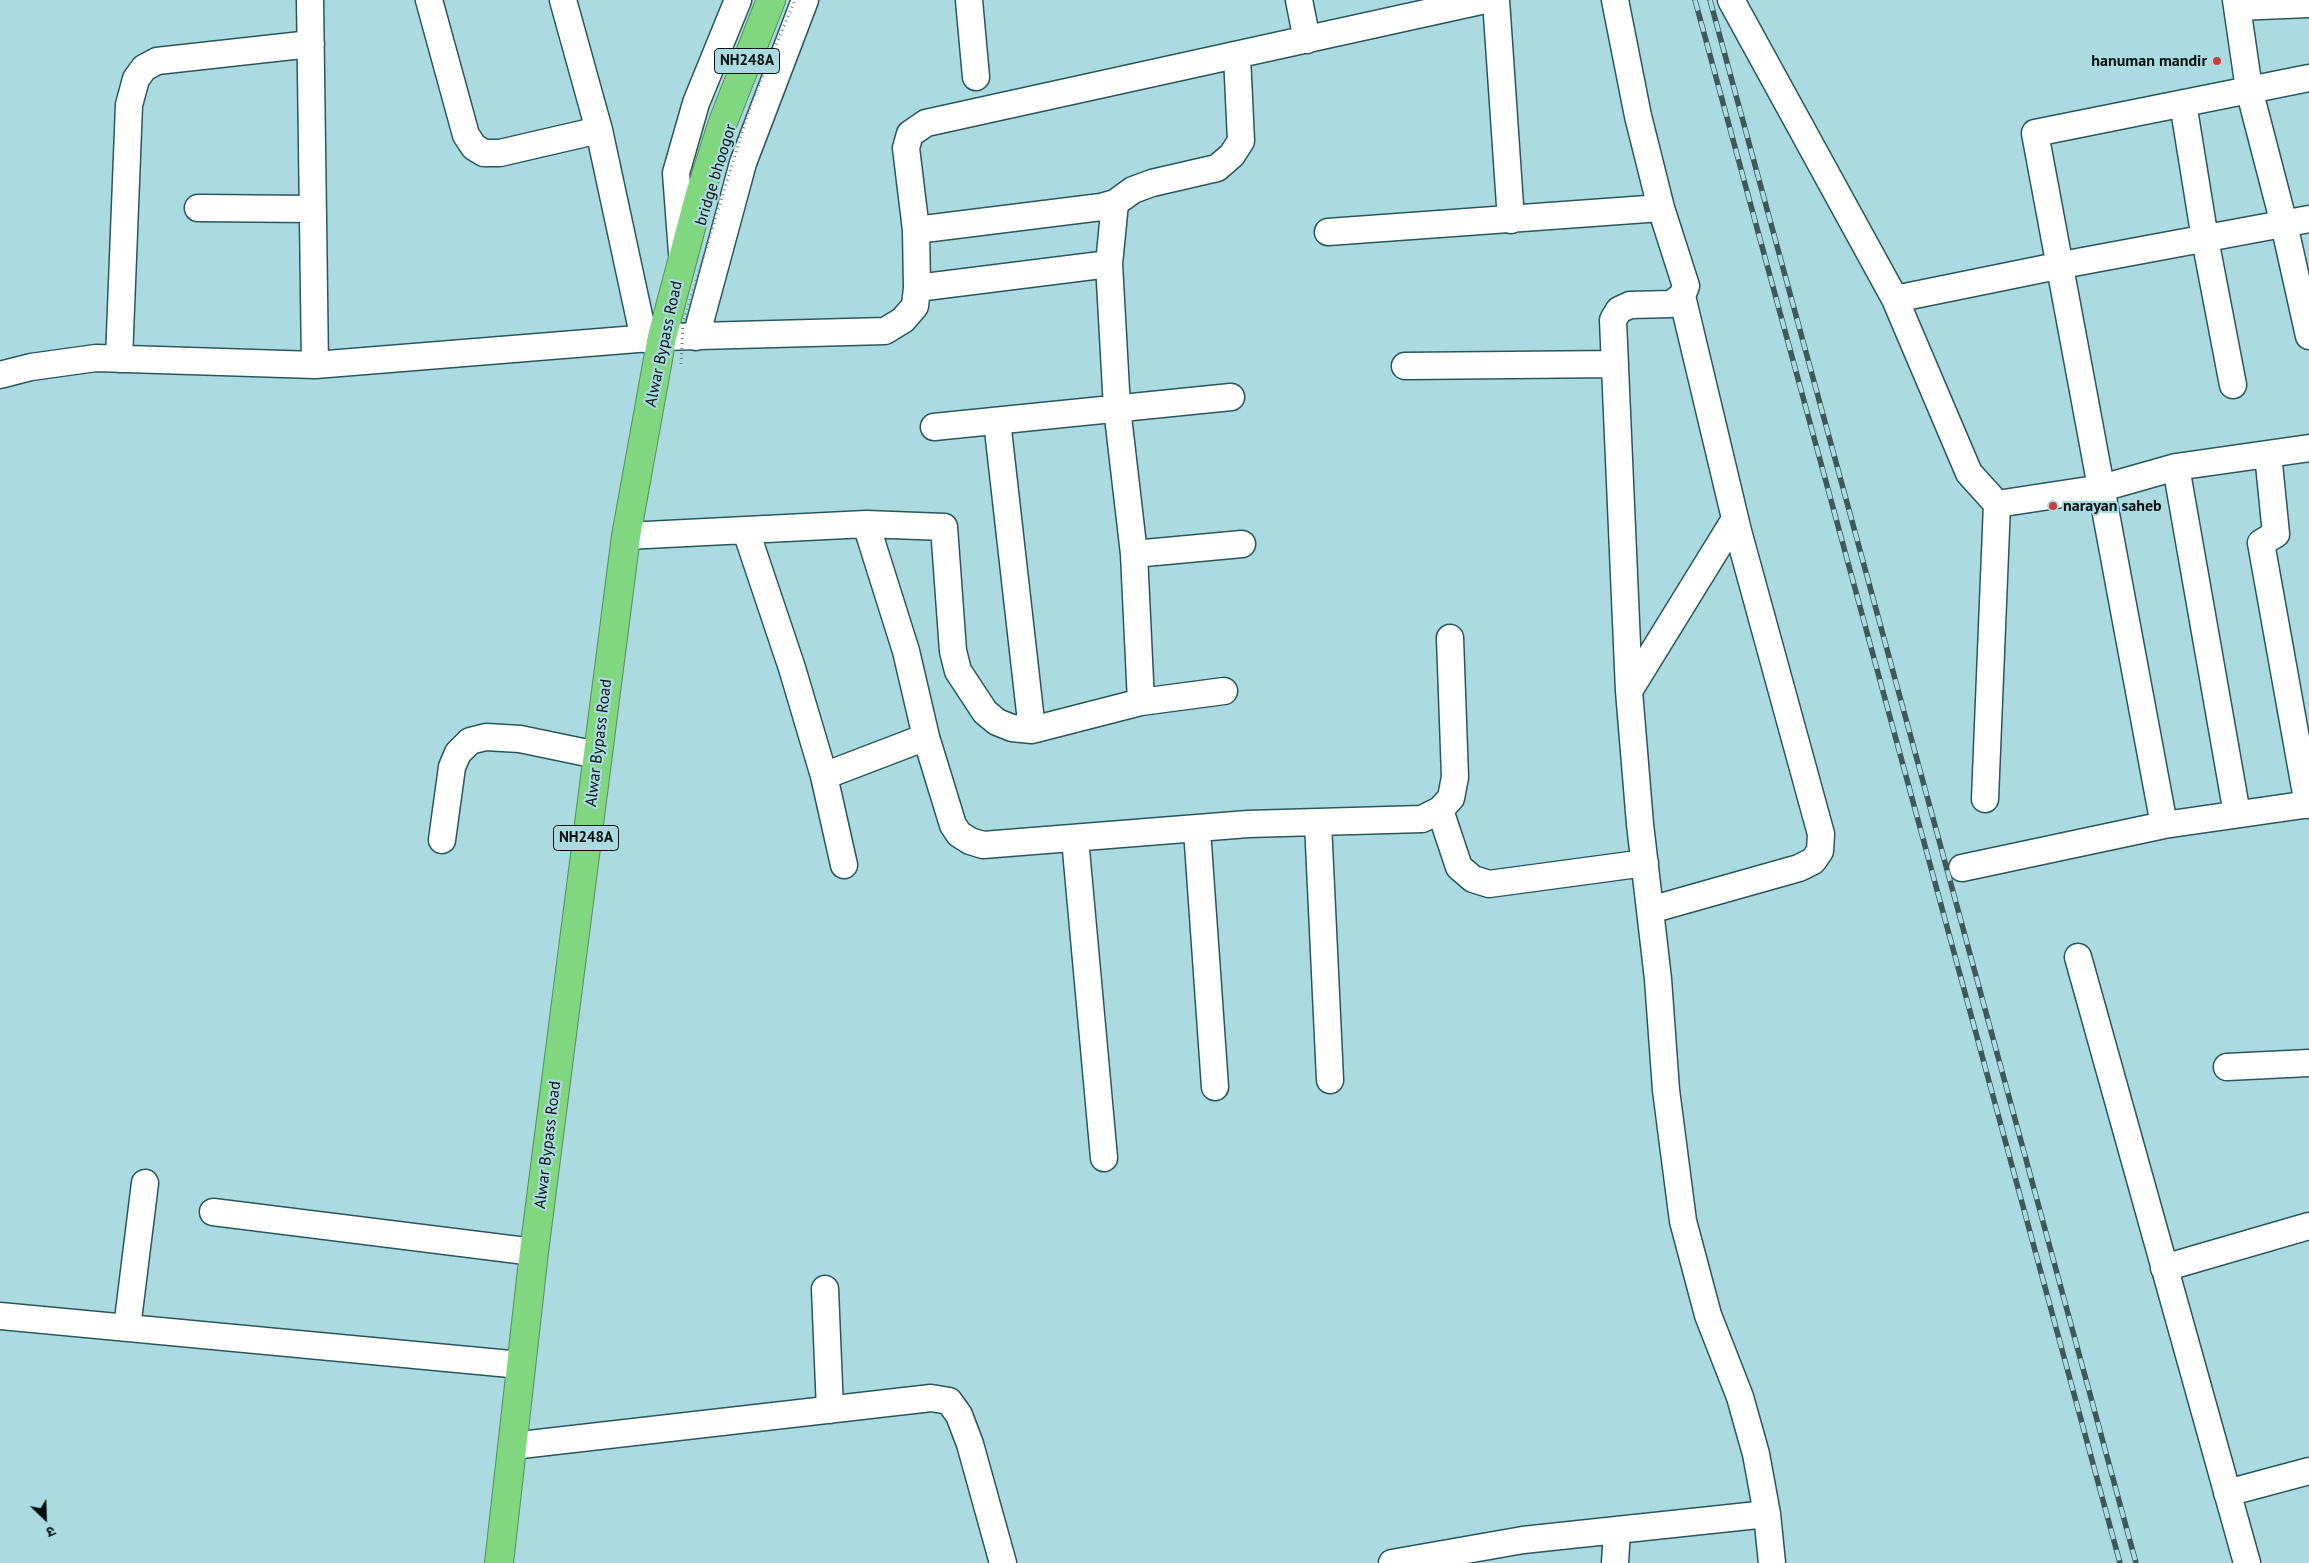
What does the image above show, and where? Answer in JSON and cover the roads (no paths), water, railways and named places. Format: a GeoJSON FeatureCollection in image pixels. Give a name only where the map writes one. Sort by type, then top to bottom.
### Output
{"type":"FeatureCollection","features":[{"type":"Feature","properties":{"kind":"highway","name":"Alwar Bypass Road"},"geometry":{"type":"LineString","coordinates":[[499,1563],[534,1252],[597,755],[653,338],[682,260],[723,122],[771,0]]}},
{"type":"Feature","properties":{"kind":"street"},"geometry":{"type":"LineString","coordinates":[[310,0],[311,209],[315,365]]}},
{"type":"Feature","properties":{"kind":"street"},"geometry":{"type":"LineString","coordinates":[[429,0],[466,135],[474,147],[484,153],[500,153],[599,130]]}},
{"type":"Feature","properties":{"kind":"street"},"geometry":{"type":"LineString","coordinates":[[563,0],[653,338]]}},
{"type":"Feature","properties":{"kind":"street"},"geometry":{"type":"LineString","coordinates":[[682,260],[676,173],[696,104],[738,0]]}},
{"type":"Feature","properties":{"kind":"street"},"geometry":{"type":"LineString","coordinates":[[696,337],[743,163],[805,0]]}},
{"type":"Feature","properties":{"kind":"street"},"geometry":{"type":"LineString","coordinates":[[969,0],[976,77]]}},
{"type":"Feature","properties":{"kind":"street"},"geometry":{"type":"LineString","coordinates":[[1299,0],[1307,40]]}},
{"type":"Feature","properties":{"kind":"street"},"geometry":{"type":"LineString","coordinates":[[0,375],[31,367],[77,360],[119,359],[315,365],[653,338],[885,331],[903,320],[914,306],[917,288],[916,230],[906,148],[910,134],[926,122],[1237,56],[1485,0]]}},
{"type":"Feature","properties":{"kind":"street"},"geometry":{"type":"LineString","coordinates":[[1496,0],[1511,220]]}},
{"type":"Feature","properties":{"kind":"street"},"geometry":{"type":"LineString","coordinates":[[1615,0],[1638,116],[1661,208],[1686,286],[1682,296],[1671,304],[1630,305],[1619,310],[1614,320],[1628,691],[1658,979],[1666,1090],[1684,1221],[1708,1315],[1740,1397],[1756,1454],[1767,1514],[1772,1563]]}},
{"type":"Feature","properties":{"kind":"street"},"geometry":{"type":"LineString","coordinates":[[1731,0],[1895,299],[1969,472],[1998,504],[1985,800]]}},
{"type":"Feature","properties":{"kind":"street"},"geometry":{"type":"LineString","coordinates":[[2309,4],[2236,4],[2249,89],[2297,222],[2309,336]]}},
{"type":"Feature","properties":{"kind":"street"},"geometry":{"type":"LineString","coordinates":[[119,359],[129,105],[136,79],[144,68],[157,61],[311,44]]}},
{"type":"Feature","properties":{"kind":"street"},"geometry":{"type":"LineString","coordinates":[[916,230],[1101,207],[1116,203],[1133,190],[1152,182],[1216,168],[1232,155],[1241,141],[1237,56]]}},
{"type":"Feature","properties":{"kind":"street"},"geometry":{"type":"LineString","coordinates":[[2164,825],[2062,265],[2035,133],[2309,78]]}},
{"type":"Feature","properties":{"kind":"street"},"geometry":{"type":"LineString","coordinates":[[2183,103],[2205,239],[2233,385]]}},
{"type":"Feature","properties":{"kind":"street"},"geometry":{"type":"LineString","coordinates":[[1116,203],[1109,264],[1117,408],[1134,554],[1141,702]]}},
{"type":"Feature","properties":{"kind":"street"},"geometry":{"type":"LineString","coordinates":[[198,208],[311,209]]}},
{"type":"Feature","properties":{"kind":"street"},"geometry":{"type":"LineString","coordinates":[[1328,232],[1661,208]]}},
{"type":"Feature","properties":{"kind":"street"},"geometry":{"type":"LineString","coordinates":[[1895,299],[2062,265],[2297,222]]}},
{"type":"Feature","properties":{"kind":"street"},"geometry":{"type":"LineString","coordinates":[[917,288],[1109,264]]}},
{"type":"Feature","properties":{"kind":"street"},"geometry":{"type":"LineString","coordinates":[[1650,910],[1799,868],[1813,861],[1820,851],[1821,834],[1817,811],[1735,519],[1682,296]]}},
{"type":"Feature","properties":{"kind":"street"},"geometry":{"type":"LineString","coordinates":[[1405,366],[1615,364]]}},
{"type":"Feature","properties":{"kind":"street"},"geometry":{"type":"LineString","coordinates":[[934,427],[1230,397]]}},
{"type":"Feature","properties":{"kind":"street"},"geometry":{"type":"LineString","coordinates":[[997,420],[1032,730]]}},
{"type":"Feature","properties":{"kind":"street"},"geometry":{"type":"LineString","coordinates":[[1998,504],[2102,488],[2176,467],[2309,448]]}},
{"type":"Feature","properties":{"kind":"street"},"geometry":{"type":"LineString","coordinates":[[1962,868],[2164,825],[2308,805],[2261,543],[2276,534],[2268,454]]}},
{"type":"Feature","properties":{"kind":"street"},"geometry":{"type":"LineString","coordinates":[[2176,467],[2237,814]]}},
{"type":"Feature","properties":{"kind":"street"},"geometry":{"type":"LineString","coordinates":[[1628,691],[1735,519]]}},
{"type":"Feature","properties":{"kind":"street"},"geometry":{"type":"LineString","coordinates":[[626,536],[866,524],[944,527],[952,651],[958,671],[985,712],[1012,728],[1032,730],[1141,702],[1224,691]]}},
{"type":"Feature","properties":{"kind":"street"},"geometry":{"type":"LineString","coordinates":[[866,524],[906,651],[926,737],[953,825],[959,834],[970,841],[983,845],[1197,830],[1248,824],[1422,819],[1440,810],[1451,798],[1455,777],[1450,638]]}},
{"type":"Feature","properties":{"kind":"street"},"geometry":{"type":"LineString","coordinates":[[746,531],[792,668],[824,776],[844,865]]}},
{"type":"Feature","properties":{"kind":"street"},"geometry":{"type":"LineString","coordinates":[[1134,554],[1242,544]]}},
{"type":"Feature","properties":{"kind":"street"},"geometry":{"type":"LineString","coordinates":[[442,840],[452,767],[458,753],[470,741],[486,737],[520,739],[597,755]]}},
{"type":"Feature","properties":{"kind":"street"},"geometry":{"type":"LineString","coordinates":[[824,776],[926,737]]}},
{"type":"Feature","properties":{"kind":"street"},"geometry":{"type":"LineString","coordinates":[[1440,810],[1459,867],[1473,879],[1489,884],[1645,863]]}},
{"type":"Feature","properties":{"kind":"street"},"geometry":{"type":"LineString","coordinates":[[1318,823],[1330,1080]]}},
{"type":"Feature","properties":{"kind":"street"},"geometry":{"type":"LineString","coordinates":[[1197,830],[1215,1087]]}},
{"type":"Feature","properties":{"kind":"street"},"geometry":{"type":"LineString","coordinates":[[1075,839],[1104,1158]]}},
{"type":"Feature","properties":{"kind":"street"},"geometry":{"type":"LineString","coordinates":[[2078,957],[2247,1563]]}},
{"type":"Feature","properties":{"kind":"street"},"geometry":{"type":"LineString","coordinates":[[2227,1067],[2309,1063]]}},
{"type":"Feature","properties":{"kind":"street"},"geometry":{"type":"LineString","coordinates":[[127,1328],[145,1183]]}},
{"type":"Feature","properties":{"kind":"street"},"geometry":{"type":"LineString","coordinates":[[213,1212],[534,1252]]}},
{"type":"Feature","properties":{"kind":"street"},"geometry":{"type":"LineString","coordinates":[[2164,1268],[2309,1227]]}},
{"type":"Feature","properties":{"kind":"street"},"geometry":{"type":"LineString","coordinates":[[825,1289],[830,1410]]}},
{"type":"Feature","properties":{"kind":"street"},"geometry":{"type":"LineString","coordinates":[[0,1316],[521,1365]]}},
{"type":"Feature","properties":{"kind":"street"},"geometry":{"type":"LineString","coordinates":[[512,1446],[931,1398],[949,1401],[959,1415],[970,1444],[1003,1563]]}},
{"type":"Feature","properties":{"kind":"street"},"geometry":{"type":"LineString","coordinates":[[2227,1493],[2309,1471]]}},
{"type":"Feature","properties":{"kind":"street"},"geometry":{"type":"LineString","coordinates":[[1392,1563],[1494,1554],[1617,1530],[1767,1514]]}},
{"type":"Feature","properties":{"kind":"street"},"geometry":{"type":"LineString","coordinates":[[1615,1563],[1617,1530]]}},
{"type":"Feature","properties":{"kind":"railway"},"geometry":{"type":"LineString","coordinates":[[1695,0],[2120,1563]]}},
{"type":"Feature","properties":{"kind":"railway"},"geometry":{"type":"LineString","coordinates":[[1710,0],[2136,1563]]}},
{"type":"Feature","properties":{"kind":"place","name":"hanuman mandir"},"geometry":{"type":"Point","coordinates":[2217,61]}},
{"type":"Feature","properties":{"kind":"place","name":"narayan saheb"},"geometry":{"type":"Point","coordinates":[2053,506]}}]}
